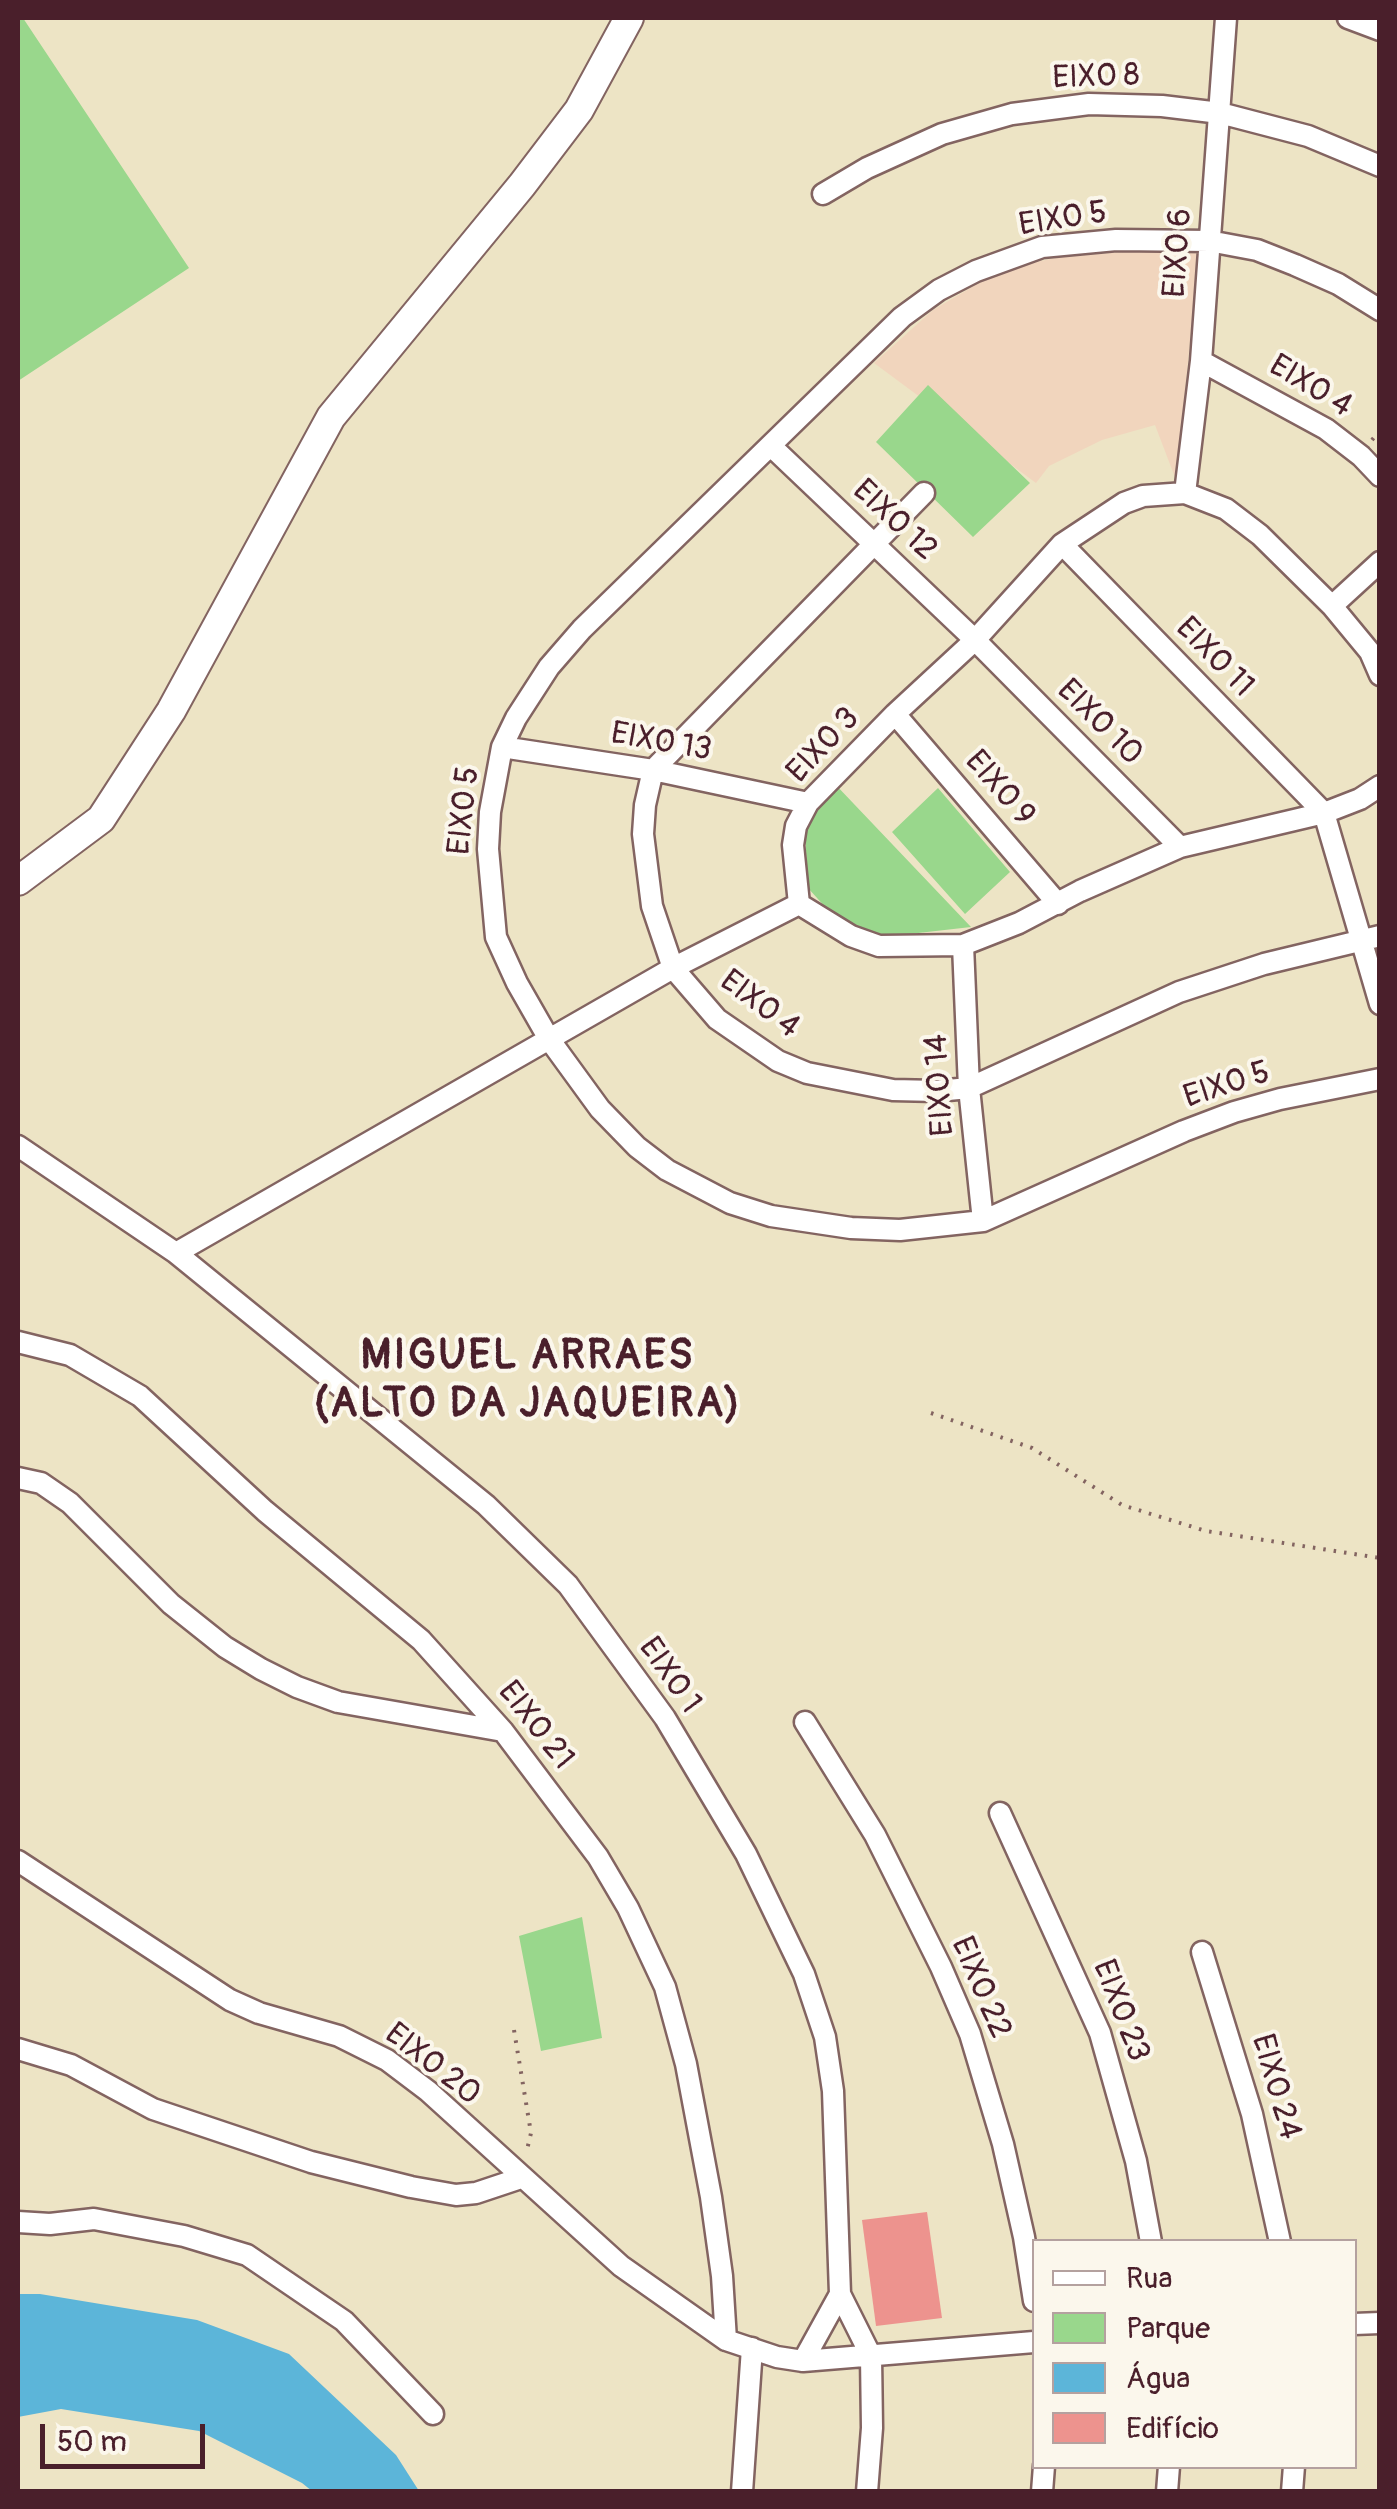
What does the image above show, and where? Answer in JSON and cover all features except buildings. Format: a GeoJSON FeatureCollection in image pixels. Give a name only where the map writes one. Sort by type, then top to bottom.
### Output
{"type":"FeatureCollection","features":[{"type":"Feature","properties":{"kind":"street"},"geometry":{"type":"LineString","coordinates":[[18,881],[101,819],[170,711],[331,417],[579,110],[629,18]]}},
{"type":"Feature","properties":{"kind":"street","name":"EIXO 6"},"geometry":{"type":"LineString","coordinates":[[1184,493],[1201,361],[1226,18]]}},
{"type":"Feature","properties":{"kind":"street"},"geometry":{"type":"LineString","coordinates":[[1348,18],[1380,30]]}},
{"type":"Feature","properties":{"kind":"street","name":"EIXO 8"},"geometry":{"type":"LineString","coordinates":[[823,194],[867,168],[942,134],[1012,114],[1088,104],[1162,106],[1220,113],[1308,136],[1380,166]]}},
{"type":"Feature","properties":{"kind":"street","name":"EIXO 5"},"geometry":{"type":"LineString","coordinates":[[1380,310],[1338,284],[1295,265],[1257,250],[1209,241],[1116,240],[1042,247],[976,271],[940,290],[902,317],[582,629],[550,666],[516,718],[502,748],[490,812],[488,850],[496,936],[549,1039],[600,1109],[637,1148],[666,1170],[730,1203],[771,1216],[851,1228],[900,1230],[983,1221],[1234,1112],[1380,1079]]}},
{"type":"Feature","properties":{"kind":"street","name":"EIXO 4"},"geometry":{"type":"LineString","coordinates":[[1201,361],[1326,429],[1380,476]]}},
{"type":"Feature","properties":{"kind":"street","name":"EIXO 12"},"geometry":{"type":"LineString","coordinates":[[770,446],[976,640]]}},
{"type":"Feature","properties":{"kind":"street"},"geometry":{"type":"LineString","coordinates":[[653,770],[924,493]]}},
{"type":"Feature","properties":{"kind":"street","name":"EIXO 3"},"geometry":{"type":"LineString","coordinates":[[799,904],[794,845],[796,826],[808,803],[895,714],[976,640],[1062,544],[1124,503],[1142,496],[1184,493],[1226,509],[1245,522],[1332,606],[1370,652],[1380,675]]}},
{"type":"Feature","properties":{"kind":"street","name":"EIXO 11"},"geometry":{"type":"LineString","coordinates":[[1062,544],[1324,813]]}},
{"type":"Feature","properties":{"kind":"street"},"geometry":{"type":"LineString","coordinates":[[1332,606],[1380,562]]}},
{"type":"Feature","properties":{"kind":"street","name":"EIXO 10"},"geometry":{"type":"LineString","coordinates":[[976,640],[1180,847]]}},
{"type":"Feature","properties":{"kind":"street","name":"EIXO 9"},"geometry":{"type":"LineString","coordinates":[[895,714],[1058,904]]}},
{"type":"Feature","properties":{"kind":"street","name":"EIXO 13"},"geometry":{"type":"LineString","coordinates":[[502,748],[653,770],[808,803]]}},
{"type":"Feature","properties":{"kind":"street","name":"EIXO 4"},"geometry":{"type":"LineString","coordinates":[[653,770],[645,805],[645,869],[652,906],[673,968],[727,1027],[778,1061],[807,1073],[893,1090],[968,1088],[1179,992],[1264,964],[1371,939]]}},
{"type":"Feature","properties":{"kind":"street"},"geometry":{"type":"LineString","coordinates":[[176,1253],[673,968],[799,904],[851,936],[878,946],[963,945],[1180,847],[1324,813],[1360,799],[1380,786]]}},
{"type":"Feature","properties":{"kind":"street"},"geometry":{"type":"LineString","coordinates":[[1324,813],[1371,939],[1380,1004]]}},
{"type":"Feature","properties":{"kind":"street","name":"EIXO 14"},"geometry":{"type":"LineString","coordinates":[[963,945],[968,1088],[983,1221]]}},
{"type":"Feature","properties":{"kind":"street","name":"EIXO 1"},"geometry":{"type":"LineString","coordinates":[[18,1146],[176,1253],[417,1446],[568,1585],[665,1718],[746,1854],[804,1974],[825,2037],[833,2091],[840,2294]]}},
{"type":"Feature","properties":{"kind":"street","name":"EIXO 21"},"geometry":{"type":"LineString","coordinates":[[18,1342],[70,1355],[140,1396],[265,1512],[422,1640],[503,1731],[598,1857],[628,1908],[665,1986],[686,2064],[722,2276],[726,2340]]}},
{"type":"Feature","properties":{"kind":"street"},"geometry":{"type":"LineString","coordinates":[[18,1478],[41,1483],[70,1503],[171,1604],[224,1646],[279,1678],[338,1702],[503,1731]]}},
{"type":"Feature","properties":{"kind":"street","name":"EIXO 22"},"geometry":{"type":"LineString","coordinates":[[805,1722],[875,1835],[970,2034],[1003,2144],[1032,2292]]}},
{"type":"Feature","properties":{"kind":"street","name":"EIXO 23"},"geometry":{"type":"LineString","coordinates":[[1000,1814],[1100,2033],[1136,2161],[1150,2239]]}},
{"type":"Feature","properties":{"kind":"street","name":"EIXO 20"},"geometry":{"type":"LineString","coordinates":[[18,1861],[230,2000],[259,2014],[339,2036],[387,2060],[428,2091],[621,2266],[726,2340]]}},
{"type":"Feature","properties":{"kind":"street","name":"EIXO 24"},"geometry":{"type":"LineString","coordinates":[[1202,1952],[1252,2114],[1279,2239]]}},
{"type":"Feature","properties":{"kind":"street"},"geometry":{"type":"LineString","coordinates":[[18,2049],[71,2065],[153,2108],[202,2127],[326,2166],[456,2194],[476,2193],[521,2178]]}},
{"type":"Feature","properties":{"kind":"street"},"geometry":{"type":"LineString","coordinates":[[18,2222],[50,2224],[94,2219],[184,2236],[247,2255],[344,2321],[433,2414]]}},
{"type":"Feature","properties":{"kind":"street"},"geometry":{"type":"LineString","coordinates":[[840,2294],[871,2356],[872,2428],[866,2492]]}},
{"type":"Feature","properties":{"kind":"street"},"geometry":{"type":"LineString","coordinates":[[803,2361],[840,2294]]}},
{"type":"Feature","properties":{"kind":"street"},"geometry":{"type":"LineString","coordinates":[[726,2340],[803,2361],[1032,2342]]}},
{"type":"Feature","properties":{"kind":"street"},"geometry":{"type":"LineString","coordinates":[[742,2492],[752,2348]]}},
{"type":"Feature","properties":{"kind":"path"},"geometry":{"type":"LineString","coordinates":[[931,1413],[1032,1448],[1122,1505],[1206,1531],[1380,1558]]}},
{"type":"Feature","properties":{"kind":"path"},"geometry":{"type":"LineString","coordinates":[[514,2030],[530,2133],[521,2178]]}},
{"type":"Feature","properties":{"kind":"shaded area"},"geometry":{"type":"Polygon","coordinates":[[[1160,249],[1199,252],[1176,480],[1155,425],[1102,440],[1049,466],[1036,483],[874,363],[933,310],[1003,269],[1060,257],[1160,249]]]}},
{"type":"Feature","properties":{"kind":"green space"},"geometry":{"type":"Polygon","coordinates":[[[18,18],[23,18],[189,268],[18,381],[18,18]]]}},
{"type":"Feature","properties":{"kind":"green space"},"geometry":{"type":"Polygon","coordinates":[[[928,385],[1030,483],[973,537],[876,442],[928,385]]]}},
{"type":"Feature","properties":{"kind":"green space"},"geometry":{"type":"Polygon","coordinates":[[[834,783],[971,927],[883,937],[836,919],[808,888],[805,831],[834,783]]]}},
{"type":"Feature","properties":{"kind":"green space"},"geometry":{"type":"Polygon","coordinates":[[[938,788],[1010,872],[965,914],[892,832],[938,788]]]}},
{"type":"Feature","properties":{"kind":"green space"},"geometry":{"type":"Polygon","coordinates":[[[582,1917],[602,2038],[541,2051],[519,1936],[582,1917]]]}},
{"type":"Feature","properties":{"kind":"water"},"geometry":{"type":"Polygon","coordinates":[[[18,2294],[40,2294],[197,2320],[289,2354],[396,2455],[419,2491],[312,2491],[199,2431],[61,2409],[18,2417],[18,2294]]]}},
{"type":"Feature","properties":{"kind":"district","name":"MIGUEL ARRAES (ALTO DA JAQUEIRA)"},"geometry":{"type":"Point","coordinates":[528,1381]}}]}
